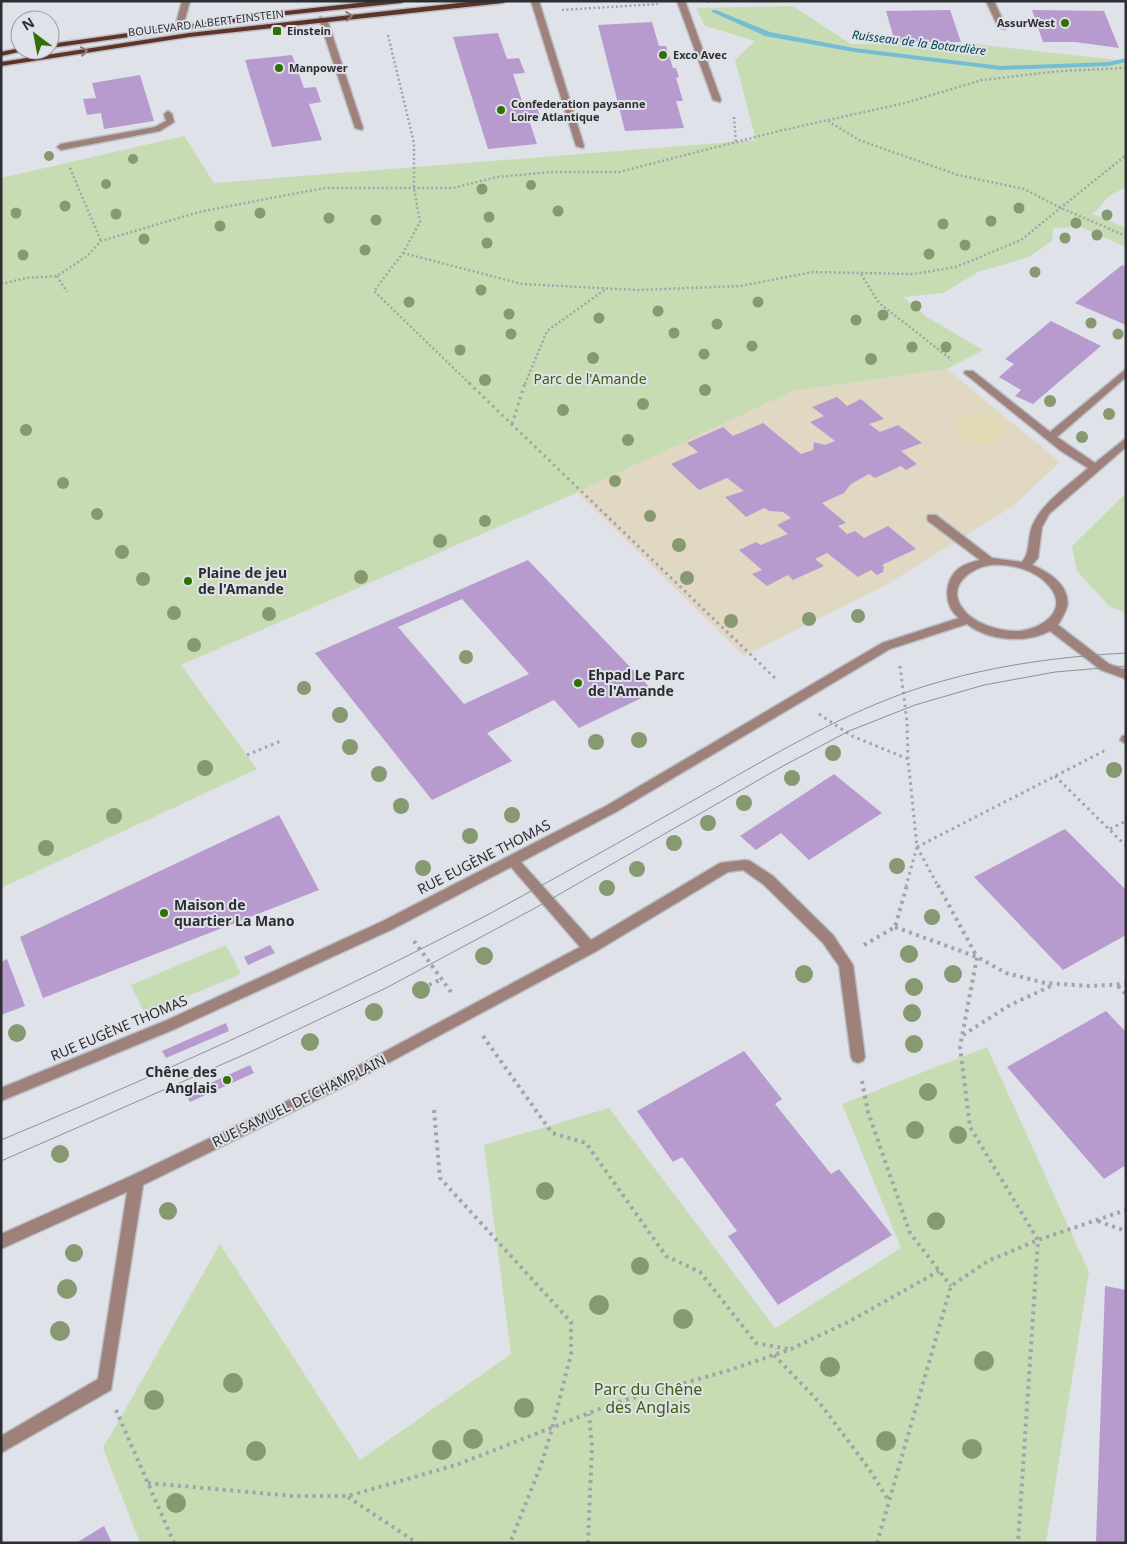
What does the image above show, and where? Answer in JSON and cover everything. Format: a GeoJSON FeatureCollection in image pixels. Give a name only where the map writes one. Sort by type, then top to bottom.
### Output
{"type":"FeatureCollection","features":[{"type":"Feature","properties":{"kind":"main road","name":"BOULEVARD ALBERT EINSTEIN"},"geometry":{"type":"LineString","coordinates":[[60,45],[179,27],[401,1]]}},
{"type":"Feature","properties":{"kind":"main road","name":"BOULEVARD ALBERT EINSTEIN"},"geometry":{"type":"LineString","coordinates":[[1,64],[198,34],[323,19],[504,1]]}},
{"type":"Feature","properties":{"kind":"street"},"geometry":{"type":"LineString","coordinates":[[179,27],[186,1]]}},
{"type":"Feature","properties":{"kind":"street"},"geometry":{"type":"LineString","coordinates":[[535,1],[580,146]]}},
{"type":"Feature","properties":{"kind":"street"},"geometry":{"type":"LineString","coordinates":[[681,1],[717,100]]}},
{"type":"Feature","properties":{"kind":"street"},"geometry":{"type":"LineString","coordinates":[[990,1],[1002,27]]}},
{"type":"Feature","properties":{"kind":"street"},"geometry":{"type":"LineString","coordinates":[[323,19],[359,128]]}},
{"type":"Feature","properties":{"kind":"street"},"geometry":{"type":"LineString","coordinates":[[61,147],[157,129],[170,122],[168,114]]}},
{"type":"Feature","properties":{"kind":"street"},"geometry":{"type":"LineString","coordinates":[[1051,437],[1126,372]]}},
{"type":"Feature","properties":{"kind":"street"},"geometry":{"type":"LineString","coordinates":[[969,373],[1051,437],[1095,468]]}},
{"type":"Feature","properties":{"kind":"street"},"geometry":{"type":"LineString","coordinates":[[1026,566],[1032,558],[1037,527],[1045,512],[1126,441]]}},
{"type":"Feature","properties":{"kind":"street"},"geometry":{"type":"LineString","coordinates":[[932,518],[989,561]]}},
{"type":"Feature","properties":{"kind":"street"},"geometry":{"type":"LineString","coordinates":[[989,561],[1010,562],[1026,566],[1043,574],[1059,593],[1061,608],[1057,617],[1050,624],[1033,632],[1014,635],[986,630],[967,620],[953,602],[951,588],[958,576],[966,569],[989,561]]}},
{"type":"Feature","properties":{"kind":"street","name":"RUE EUGÈNE THOMAS"},"geometry":{"type":"LineString","coordinates":[[1,1095],[170,1026],[388,925],[611,809],[798,700],[886,646],[967,620]]}},
{"type":"Feature","properties":{"kind":"street"},"geometry":{"type":"LineString","coordinates":[[1050,624],[1105,667],[1126,675]]}},
{"type":"Feature","properties":{"kind":"street"},"geometry":{"type":"LineString","coordinates":[[513,861],[590,948]]}},
{"type":"Feature","properties":{"kind":"street","name":"RUE SAMUEL DE CHAMPLAIN"},"geometry":{"type":"LineString","coordinates":[[1,1242],[136,1181],[344,1080],[590,948],[725,867],[745,865],[768,880],[828,939],[842,958]]}},
{"type":"Feature","properties":{"kind":"street"},"geometry":{"type":"LineString","coordinates":[[842,958],[846,965],[858,1057]]}},
{"type":"Feature","properties":{"kind":"street"},"geometry":{"type":"LineString","coordinates":[[1,1445],[105,1384],[136,1181]]}},
{"type":"Feature","properties":{"kind":"path"},"geometry":{"type":"LineString","coordinates":[[387,30],[414,143],[414,189],[420,222],[403,253],[374,291],[798,700],[852,736],[908,759]]}},
{"type":"Feature","properties":{"kind":"path"},"geometry":{"type":"LineString","coordinates":[[1,284],[26,278],[57,276],[86,257],[101,241],[199,212],[325,188],[453,188],[497,177],[552,172],[619,172],[779,131],[905,103],[982,80],[1061,71],[1126,68]]}},
{"type":"Feature","properties":{"kind":"path"},"geometry":{"type":"LineString","coordinates":[[828,121],[859,140],[958,175],[1024,189],[1061,208],[1126,236]]}},
{"type":"Feature","properties":{"kind":"path"},"geometry":{"type":"LineString","coordinates":[[61,147],[101,241]]}},
{"type":"Feature","properties":{"kind":"path"},"geometry":{"type":"LineString","coordinates":[[403,253],[522,284],[638,290],[740,286],[813,272],[913,274],[956,268],[1021,240],[1126,155]]}},
{"type":"Feature","properties":{"kind":"path"},"geometry":{"type":"LineString","coordinates":[[861,274],[879,303],[969,373]]}},
{"type":"Feature","properties":{"kind":"path"},"geometry":{"type":"LineString","coordinates":[[57,276],[67,292]]}},
{"type":"Feature","properties":{"kind":"path"},"geometry":{"type":"LineString","coordinates":[[512,424],[527,376],[547,331],[606,288]]}},
{"type":"Feature","properties":{"kind":"path"},"geometry":{"type":"LineString","coordinates":[[899,660],[907,722],[908,759],[918,847],[977,957],[960,1047],[970,1126],[1038,1240],[1018,1543]]}},
{"type":"Feature","properties":{"kind":"path"},"geometry":{"type":"LineString","coordinates":[[247,755],[284,740]]}},
{"type":"Feature","properties":{"kind":"path"},"geometry":{"type":"LineString","coordinates":[[842,958],[896,927],[918,847],[1126,740]]}},
{"type":"Feature","properties":{"kind":"path"},"geometry":{"type":"LineString","coordinates":[[1055,776],[1126,846]]}},
{"type":"Feature","properties":{"kind":"path"},"geometry":{"type":"LineString","coordinates":[[1110,829],[1126,821]]}},
{"type":"Feature","properties":{"kind":"path"},"geometry":{"type":"LineString","coordinates":[[896,927],[977,957],[1006,973],[1045,983],[1118,986],[1126,984]]}},
{"type":"Feature","properties":{"kind":"path"},"geometry":{"type":"LineString","coordinates":[[429,985],[442,979]]}},
{"type":"Feature","properties":{"kind":"path"},"geometry":{"type":"LineString","coordinates":[[962,1035],[1010,1005],[1055,984]]}},
{"type":"Feature","properties":{"kind":"path"},"geometry":{"type":"LineString","coordinates":[[1118,986],[1126,994]]}},
{"type":"Feature","properties":{"kind":"path"},"geometry":{"type":"LineString","coordinates":[[858,1057],[868,1112],[910,1233],[951,1286]]}},
{"type":"Feature","properties":{"kind":"path"},"geometry":{"type":"LineString","coordinates":[[524,1094],[552,1133],[586,1143],[666,1256],[700,1272],[756,1343],[791,1349]]}},
{"type":"Feature","properties":{"kind":"path"},"geometry":{"type":"LineString","coordinates":[[434,1110],[440,1178],[571,1322],[571,1354],[552,1429],[510,1543]]}},
{"type":"Feature","properties":{"kind":"path"},"geometry":{"type":"LineString","coordinates":[[877,1543],[951,1286],[988,1261],[1038,1240],[1126,1210]]}},
{"type":"Feature","properties":{"kind":"path"},"geometry":{"type":"LineString","coordinates":[[1097,1220],[1126,1231]]}},
{"type":"Feature","properties":{"kind":"path"},"geometry":{"type":"LineString","coordinates":[[148,1483],[294,1496],[348,1496],[456,1464],[552,1429],[614,1403],[730,1370],[791,1349],[850,1321],[939,1271]]}},
{"type":"Feature","properties":{"kind":"path"},"geometry":{"type":"LineString","coordinates":[[774,1355],[819,1402],[869,1469],[889,1501]]}},
{"type":"Feature","properties":{"kind":"path"},"geometry":{"type":"LineString","coordinates":[[105,1384],[174,1543]]}},
{"type":"Feature","properties":{"kind":"path"},"geometry":{"type":"LineString","coordinates":[[588,1543],[592,1446],[589,1414]]}},
{"type":"Feature","properties":{"kind":"path"},"geometry":{"type":"LineString","coordinates":[[348,1496],[417,1543]]}},
{"type":"Feature","properties":{"kind":"shaded area"},"geometry":{"type":"Polygon","coordinates":[[[947,369],[1060,462],[1013,506],[886,585],[744,656],[577,492],[793,391],[947,369]]]}},
{"type":"Feature","properties":{"kind":"green space","name":"Parc de l'Amande"},"geometry":{"type":"Polygon","coordinates":[[[793,6],[851,44],[974,44],[1126,61],[1126,187],[1108,197],[1093,214],[1126,228],[1126,247],[1081,227],[1053,228],[1052,241],[1029,257],[978,272],[943,293],[903,297],[927,317],[983,350],[947,369],[793,391],[569,496],[181,665],[257,769],[1,888],[1,178],[184,136],[214,183],[756,140],[735,60],[755,41],[705,26],[696,8],[793,6]]]}},
{"type":"Feature","properties":{"kind":"green space"},"geometry":{"type":"Polygon","coordinates":[[[1126,493],[1126,613],[1109,606],[1077,571],[1072,546],[1126,493]]]}},
{"type":"Feature","properties":{"kind":"green space"},"geometry":{"type":"Polygon","coordinates":[[[226,945],[241,974],[150,1012],[143,1010],[131,985],[226,945]]]}},
{"type":"Feature","properties":{"kind":"green space","name":"Parc du Chêne des Anglais"},"geometry":{"type":"Polygon","coordinates":[[[987,1047],[1089,1272],[1046,1543],[140,1543],[103,1448],[220,1244],[360,1460],[511,1354],[484,1145],[609,1108],[775,1328],[901,1248],[842,1104],[987,1047]]]}},
{"type":"Feature","properties":{"kind":"sand"},"geometry":{"type":"Polygon","coordinates":[[[978,414],[990,417],[1000,423],[1004,430],[1001,439],[995,442],[980,443],[966,440],[961,436],[957,431],[956,424],[966,416],[978,414]]]}},
{"type":"Feature","properties":{"kind":"building"},"geometry":{"type":"Polygon","coordinates":[[[950,10],[961,42],[895,42],[886,11],[950,10]]]}},
{"type":"Feature","properties":{"kind":"building"},"geometry":{"type":"Polygon","coordinates":[[[1032,10],[1104,11],[1119,48],[1075,42],[1043,42],[1032,10]]]}},
{"type":"Feature","properties":{"kind":"building"},"geometry":{"type":"Polygon","coordinates":[[[652,22],[659,46],[666,46],[673,68],[676,68],[679,77],[676,78],[683,101],[676,101],[684,128],[625,131],[598,25],[652,22]]]}},
{"type":"Feature","properties":{"kind":"building"},"geometry":{"type":"Polygon","coordinates":[[[498,33],[507,59],[519,58],[525,73],[513,74],[522,101],[534,100],[540,116],[528,117],[537,144],[488,149],[453,37],[498,33]]]}},
{"type":"Feature","properties":{"kind":"building"},"geometry":{"type":"Polygon","coordinates":[[[292,55],[304,88],[316,87],[321,102],[309,104],[322,140],[272,147],[245,60],[292,55]]]}},
{"type":"Feature","properties":{"kind":"building"},"geometry":{"type":"Polygon","coordinates":[[[140,75],[154,121],[104,129],[101,113],[87,115],[83,99],[96,98],[92,83],[140,75]]]}},
{"type":"Feature","properties":{"kind":"building"},"geometry":{"type":"Polygon","coordinates":[[[1122,265],[1126,267],[1126,325],[1075,303],[1122,265]]]}},
{"type":"Feature","properties":{"kind":"building"},"geometry":{"type":"Polygon","coordinates":[[[1051,321],[1101,346],[1033,404],[1015,396],[1021,390],[999,377],[1014,364],[1005,359],[1051,321]]]}},
{"type":"Feature","properties":{"kind":"building"},"geometry":{"type":"Polygon","coordinates":[[[837,397],[847,406],[861,399],[884,419],[869,424],[880,432],[898,425],[922,443],[901,451],[917,464],[906,470],[901,466],[875,478],[869,474],[851,484],[844,493],[822,503],[846,523],[838,526],[847,534],[855,531],[864,538],[888,526],[916,549],[882,565],[884,567],[883,572],[877,575],[871,570],[858,577],[827,553],[815,559],[824,566],[793,580],[788,575],[767,586],[752,574],[762,570],[739,550],[756,542],[761,545],[788,534],[777,525],[791,518],[783,512],[769,511],[764,508],[746,517],[725,497],[744,491],[727,478],[699,490],[671,464],[698,452],[687,443],[723,427],[733,436],[763,423],[801,454],[813,450],[814,442],[825,445],[835,441],[810,422],[824,416],[812,407],[837,397]]]}},
{"type":"Feature","properties":{"kind":"building","name":"Ehpad Le Parc de l'Amande"},"geometry":{"type":"Polygon","coordinates":[[[528,560],[654,692],[579,728],[554,700],[487,733],[512,761],[432,800],[315,653],[528,560]],[[462,599],[398,627],[464,704],[529,674],[462,599]]]}},
{"type":"Feature","properties":{"kind":"building"},"geometry":{"type":"Polygon","coordinates":[[[834,774],[882,813],[809,860],[781,833],[756,850],[740,836],[834,774]]]}},
{"type":"Feature","properties":{"kind":"building","name":"Maison de quartier La Mano"},"geometry":{"type":"Polygon","coordinates":[[[279,815],[319,890],[43,998],[20,937],[279,815]]]}},
{"type":"Feature","properties":{"kind":"building"},"geometry":{"type":"Polygon","coordinates":[[[1065,829],[1126,890],[1126,935],[1063,970],[974,877],[1065,829]]]}},
{"type":"Feature","properties":{"kind":"building"},"geometry":{"type":"Polygon","coordinates":[[[270,945],[275,953],[248,965],[244,957],[270,945]]]}},
{"type":"Feature","properties":{"kind":"building"},"geometry":{"type":"Polygon","coordinates":[[[7,959],[25,1006],[1,1015],[1,962],[7,959]]]}},
{"type":"Feature","properties":{"kind":"building"},"geometry":{"type":"Polygon","coordinates":[[[1106,1011],[1126,1032],[1126,1165],[1104,1179],[1007,1067],[1106,1011]]]}},
{"type":"Feature","properties":{"kind":"building","name":"Chêne des Anglais"},"geometry":{"type":"Polygon","coordinates":[[[226,1023],[229,1031],[166,1058],[162,1051],[226,1023]]]}},
{"type":"Feature","properties":{"kind":"building"},"geometry":{"type":"Polygon","coordinates":[[[744,1051],[782,1099],[775,1104],[831,1174],[839,1169],[892,1235],[778,1305],[728,1236],[737,1231],[682,1157],[673,1162],[637,1111],[744,1051]]]}},
{"type":"Feature","properties":{"kind":"building","name":"Chêne des Anglais"},"geometry":{"type":"Polygon","coordinates":[[[250,1065],[254,1073],[190,1102],[186,1094],[250,1065]]]}},
{"type":"Feature","properties":{"kind":"building"},"geometry":{"type":"Polygon","coordinates":[[[1105,1286],[1126,1290],[1126,1543],[1096,1543],[1105,1286]]]}},
{"type":"Feature","properties":{"kind":"building"},"geometry":{"type":"Polygon","coordinates":[[[104,1526],[112,1543],[76,1543],[104,1526]]]}},
{"type":"Feature","properties":{"kind":"waterway","name":"Ruisseau de la Botardière"},"geometry":{"type":"LineString","coordinates":[[714,11],[768,34],[854,50],[1001,68],[1109,64],[1126,60]]}},
{"type":"Feature","properties":{"kind":"tram line"},"geometry":{"type":"LineString","coordinates":[[1,1140],[248,1032],[431,944],[549,881],[793,744],[864,709],[913,690],[991,669],[1045,660],[1126,653]]}},
{"type":"Feature","properties":{"kind":"tram line"},"geometry":{"type":"LineString","coordinates":[[1,1161],[248,1053],[386,988],[537,907],[783,766],[849,731],[915,705],[984,685],[1055,672],[1126,666]]}},
{"type":"Feature","properties":{"kind":"place","name":"AssurWest"},"geometry":{"type":"Point","coordinates":[1065,23]}},
{"type":"Feature","properties":{"kind":"place","name":"Einstein"},"geometry":{"type":"Point","coordinates":[277,31]}},
{"type":"Feature","properties":{"kind":"place","name":"Exco Avec"},"geometry":{"type":"Point","coordinates":[663,55]}},
{"type":"Feature","properties":{"kind":"place","name":"Manpower"},"geometry":{"type":"Point","coordinates":[279,68]}},
{"type":"Feature","properties":{"kind":"place","name":"Confederation paysanne Loire Atlantique"},"geometry":{"type":"Point","coordinates":[501,110]}},
{"type":"Feature","properties":{"kind":"place","name":"Plaine de jeu de l'Amande"},"geometry":{"type":"Point","coordinates":[188,581]}},
{"type":"Feature","properties":{"kind":"place","name":"Ehpad Le Parc de l'Amande"},"geometry":{"type":"Point","coordinates":[578,683]}},
{"type":"Feature","properties":{"kind":"place","name":"Maison de quartier La Mano"},"geometry":{"type":"Point","coordinates":[164,913]}},
{"type":"Feature","properties":{"kind":"place","name":"Chêne des Anglais"},"geometry":{"type":"Point","coordinates":[227,1080]}}]}
